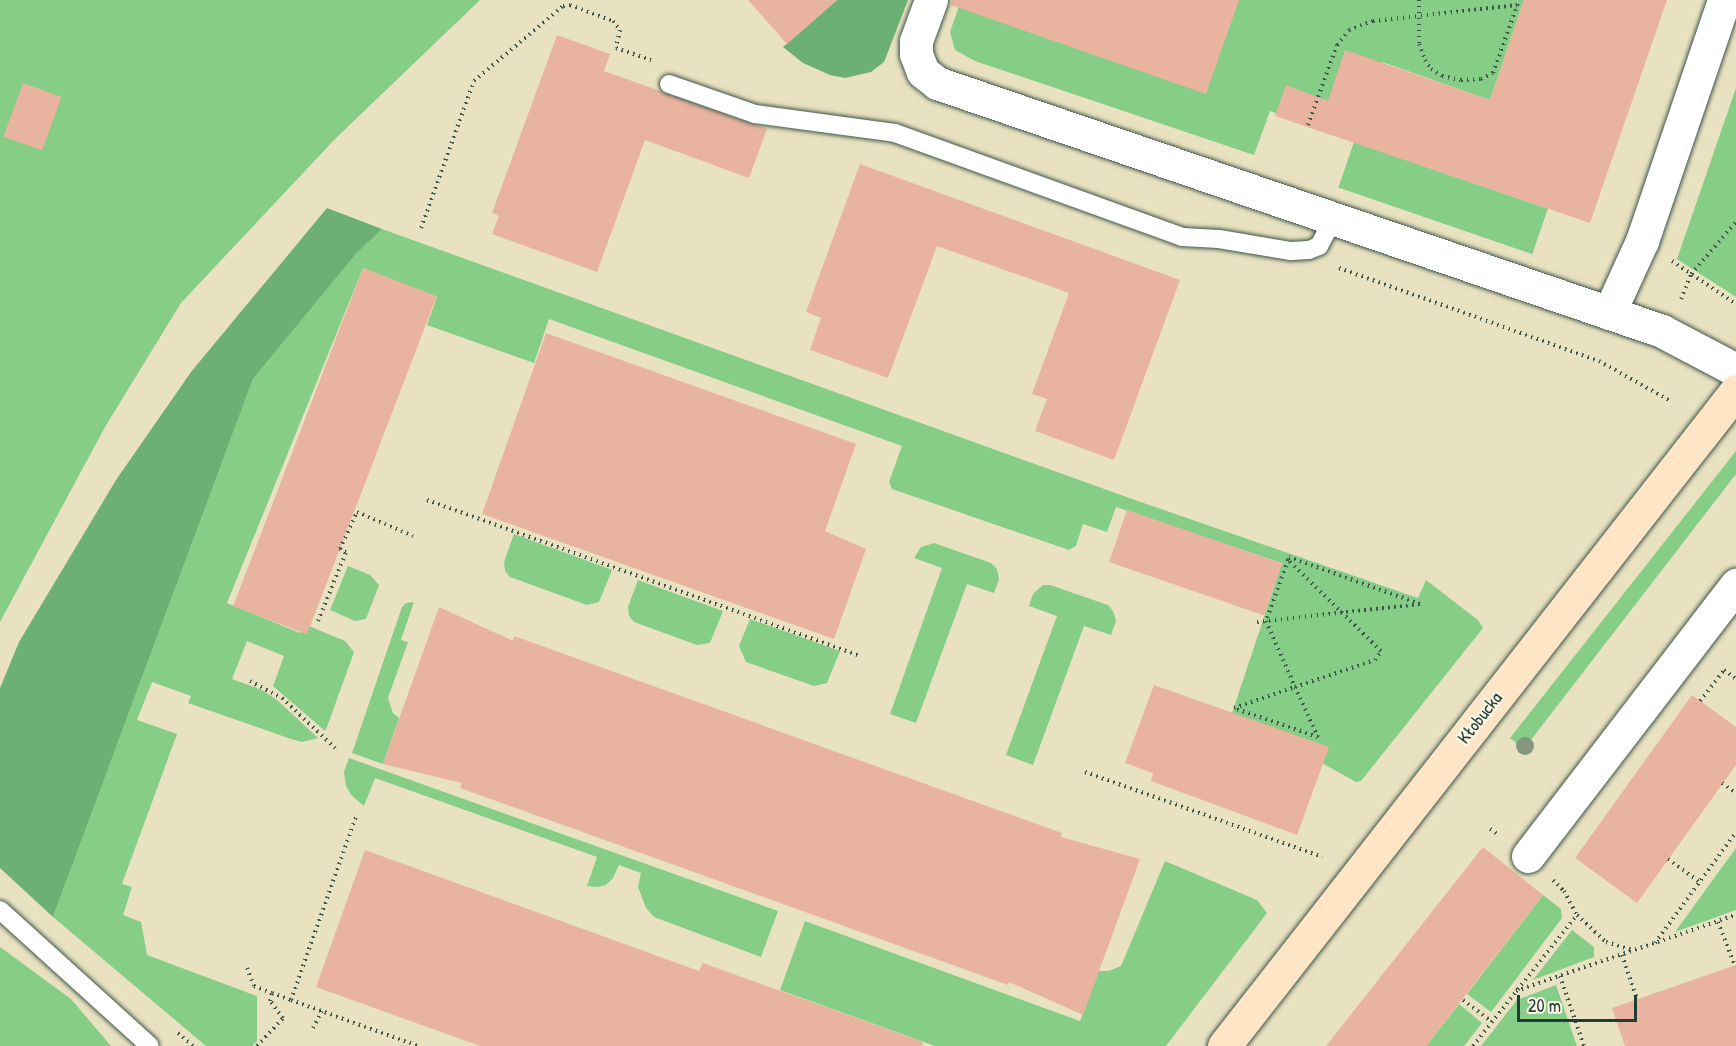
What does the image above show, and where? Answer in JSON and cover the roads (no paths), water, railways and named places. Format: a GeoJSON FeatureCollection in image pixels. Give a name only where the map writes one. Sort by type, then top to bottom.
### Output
{"type":"FeatureCollection","features":[{"type":"Feature","properties":{"kind":"street"},"geometry":{"type":"LineString","coordinates":[[931,0],[916,41],[916,54],[923,72],[937,83],[1662,331],[1736,369]]}},
{"type":"Feature","properties":{"kind":"street"},"geometry":{"type":"LineString","coordinates":[[1609,313],[1642,241],[1724,0]]}},
{"type":"Feature","properties":{"kind":"street","name":"Kłobucka"},"geometry":{"type":"LineString","coordinates":[[1224,1046],[1239,1023],[1736,391]]}},
{"type":"Feature","properties":{"kind":"street"},"geometry":{"type":"LineString","coordinates":[[1528,856],[1736,585]]}},
{"type":"Feature","properties":{"kind":"lane"},"geometry":{"type":"LineString","coordinates":[[669,84],[755,114],[895,132],[1182,237],[1219,239],[1291,251],[1309,250],[1319,246],[1334,218]]}},
{"type":"Feature","properties":{"kind":"lane"},"geometry":{"type":"LineString","coordinates":[[0,910],[150,1046]]}}]}
